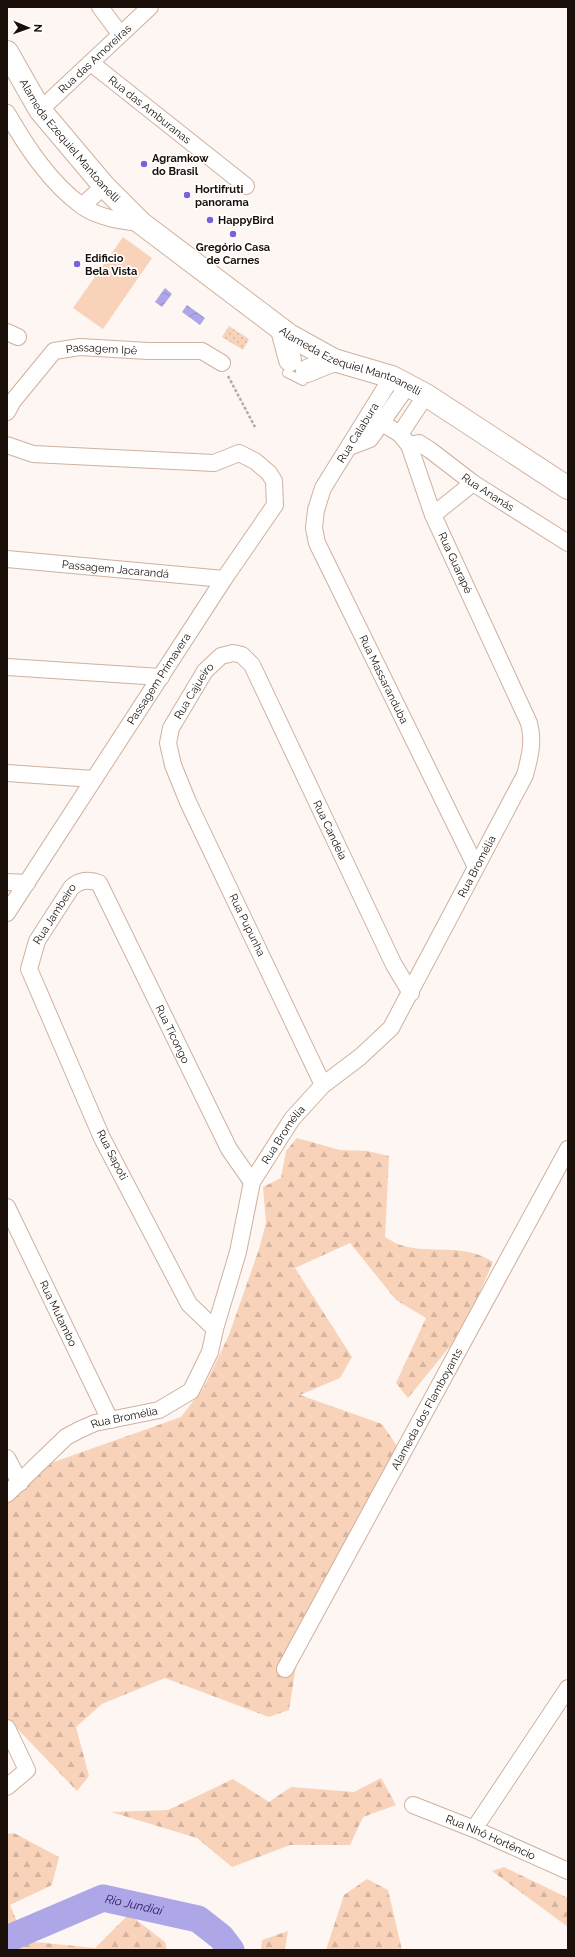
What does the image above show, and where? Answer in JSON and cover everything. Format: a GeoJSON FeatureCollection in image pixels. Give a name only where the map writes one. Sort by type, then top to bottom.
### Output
{"type":"FeatureCollection","features":[{"type":"Feature","properties":{"kind":"main road","name":"Alameda Ezequiel Mantoanelli"},"geometry":{"type":"LineString","coordinates":[[7,52],[40,110],[104,186],[141,223],[282,330],[314,350],[334,360],[409,386],[568,488]]}},
{"type":"Feature","properties":{"kind":"main road"},"geometry":{"type":"LineString","coordinates":[[282,330],[297,371],[334,360]]}},
{"type":"Feature","properties":{"kind":"street"},"geometry":{"type":"LineString","coordinates":[[100,7],[120,34]]}},
{"type":"Feature","properties":{"kind":"street","name":"Rua das Amoreiras"},"geometry":{"type":"LineString","coordinates":[[40,110],[150,7]]}},
{"type":"Feature","properties":{"kind":"street","name":"Rua das Amburanas"},"geometry":{"type":"LineString","coordinates":[[91,63],[246,186]]}},
{"type":"Feature","properties":{"kind":"street","name":"Alameda Ezequiel Mantoanelli"},"geometry":{"type":"LineString","coordinates":[[7,113],[33,155],[48,175],[82,206],[113,220],[141,223]]}},
{"type":"Feature","properties":{"kind":"street"},"geometry":{"type":"LineString","coordinates":[[82,206],[104,186]]}},
{"type":"Feature","properties":{"kind":"street","name":"Passagem Ipê"},"geometry":{"type":"LineString","coordinates":[[7,412],[13,401],[54,351],[80,347],[148,351],[202,351],[222,363]]}},
{"type":"Feature","properties":{"kind":"street"},"geometry":{"type":"LineString","coordinates":[[404,440],[409,386]]}},
{"type":"Feature","properties":{"kind":"street","name":"Rua Calabura"},"geometry":{"type":"LineString","coordinates":[[323,488],[349,447],[409,386]]}},
{"type":"Feature","properties":{"kind":"street"},"geometry":{"type":"LineString","coordinates":[[376,419],[404,440]]}},
{"type":"Feature","properties":{"kind":"street","name":"Rua Ananás"},"geometry":{"type":"LineString","coordinates":[[404,440],[419,443],[472,483],[568,543]]}},
{"type":"Feature","properties":{"kind":"street","name":"Rua Guarapé"},"geometry":{"type":"LineString","coordinates":[[404,440],[433,515],[529,724]]}},
{"type":"Feature","properties":{"kind":"street","name":"Passagem Primavera"},"geometry":{"type":"LineString","coordinates":[[7,445],[33,454],[214,463],[239,453],[255,461],[269,473],[274,481],[276,505],[224,579],[7,913]]}},
{"type":"Feature","properties":{"kind":"street"},"geometry":{"type":"LineString","coordinates":[[433,515],[472,483]]}},
{"type":"Feature","properties":{"kind":"street","name":"Rua Massaranduba"},"geometry":{"type":"LineString","coordinates":[[323,488],[316,510],[314,528],[317,543],[476,867]]}},
{"type":"Feature","properties":{"kind":"street","name":"Passagem Jacarandá"},"geometry":{"type":"LineString","coordinates":[[7,559],[224,579]]}},
{"type":"Feature","properties":{"kind":"street","name":"Rua Cajueiro"},"geometry":{"type":"LineString","coordinates":[[173,765],[168,743],[171,728],[205,671],[221,656],[233,653],[242,655],[252,665]]}},
{"type":"Feature","properties":{"kind":"street","name":"Rua Candeia"},"geometry":{"type":"LineString","coordinates":[[252,665],[394,965],[411,994]]}},
{"type":"Feature","properties":{"kind":"street"},"geometry":{"type":"LineString","coordinates":[[7,667],[161,677]]}},
{"type":"Feature","properties":{"kind":"street","name":"Rua Bromélia"},"geometry":{"type":"LineString","coordinates":[[7,1494],[66,1438],[95,1423],[159,1410],[191,1391],[210,1352],[214,1329],[238,1252],[252,1182],[292,1119],[323,1085],[360,1058],[391,1028],[411,994],[525,775],[532,750],[532,736],[529,724]]}},
{"type":"Feature","properties":{"kind":"street","name":"Rua Pupunha"},"geometry":{"type":"LineString","coordinates":[[173,765],[188,802],[323,1085]]}},
{"type":"Feature","properties":{"kind":"street"},"geometry":{"type":"LineString","coordinates":[[7,773],[94,779]]}},
{"type":"Feature","properties":{"kind":"street","name":"Rua Jambeiro"},"geometry":{"type":"LineString","coordinates":[[29,969],[37,941],[71,888],[77,882],[93,880],[99,883]]}},
{"type":"Feature","properties":{"kind":"street"},"geometry":{"type":"LineString","coordinates":[[7,882],[27,883]]}},
{"type":"Feature","properties":{"kind":"street","name":"Rua Ticongo"},"geometry":{"type":"LineString","coordinates":[[99,883],[229,1149],[252,1182]]}},
{"type":"Feature","properties":{"kind":"street","name":"Rua Sapoti"},"geometry":{"type":"LineString","coordinates":[[29,969],[102,1138],[189,1304],[214,1329]]}},
{"type":"Feature","properties":{"kind":"street","name":"Alameda dos Flamboyants"},"geometry":{"type":"LineString","coordinates":[[285,1668],[568,1149]]}},
{"type":"Feature","properties":{"kind":"street","name":"Rua Mutambo"},"geometry":{"type":"LineString","coordinates":[[7,1207],[110,1420]]}},
{"type":"Feature","properties":{"kind":"street"},"geometry":{"type":"LineString","coordinates":[[7,1458],[20,1483]]}},
{"type":"Feature","properties":{"kind":"street"},"geometry":{"type":"LineString","coordinates":[[474,1829],[568,1688]]}},
{"type":"Feature","properties":{"kind":"street"},"geometry":{"type":"LineString","coordinates":[[7,1728],[26,1770],[7,1787]]}},
{"type":"Feature","properties":{"kind":"street","name":"Rua Nhô Hortêncio"},"geometry":{"type":"LineString","coordinates":[[413,1805],[474,1829],[568,1871]]}},
{"type":"Feature","properties":{"kind":"path"},"geometry":{"type":"LineString","coordinates":[[222,363],[255,427]]}},
{"type":"Feature","properties":{"kind":"green space"},"geometry":{"type":"Polygon","coordinates":[[[123,237],[152,258],[103,329],[73,308],[123,237]]]}},
{"type":"Feature","properties":{"kind":"green space"},"geometry":{"type":"Polygon","coordinates":[[[229,326],[249,339],[243,350],[222,337],[229,326]]]}},
{"type":"Feature","properties":{"kind":"green space"},"geometry":{"type":"Polygon","coordinates":[[[297,1138],[340,1150],[367,1151],[389,1156],[385,1237],[396,1243],[419,1249],[452,1250],[473,1253],[483,1256],[493,1262],[464,1329],[408,1398],[396,1383],[426,1318],[396,1300],[350,1243],[295,1268],[352,1357],[340,1378],[300,1395],[382,1424],[397,1446],[302,1628],[289,1710],[269,1717],[165,1678],[102,1704],[76,1727],[89,1776],[77,1791],[7,1718],[7,1503],[51,1463],[181,1417],[204,1387],[229,1335],[259,1249],[266,1223],[263,1187],[281,1178],[286,1151],[297,1138]]]}},
{"type":"Feature","properties":{"kind":"green space"},"geometry":{"type":"Polygon","coordinates":[[[381,1778],[396,1805],[363,1817],[350,1845],[290,1845],[232,1867],[197,1838],[111,1812],[168,1810],[233,1779],[269,1802],[291,1787],[354,1792],[381,1778]]]}},
{"type":"Feature","properties":{"kind":"green space"},"geometry":{"type":"Polygon","coordinates":[[[14,1833],[59,1857],[52,1885],[10,1905],[25,1941],[95,1948],[129,1914],[165,1942],[167,1950],[7,1950],[7,1834],[14,1833]]]}},
{"type":"Feature","properties":{"kind":"green space"},"geometry":{"type":"Polygon","coordinates":[[[504,1867],[568,1898],[568,1927],[492,1871],[504,1867]]]}},
{"type":"Feature","properties":{"kind":"green space"},"geometry":{"type":"Polygon","coordinates":[[[367,1879],[388,1890],[402,1950],[326,1950],[344,1895],[367,1879]]]}},
{"type":"Feature","properties":{"kind":"green space"},"geometry":{"type":"Polygon","coordinates":[[[288,1931],[285,1950],[261,1950],[262,1940],[288,1931]]]}},
{"type":"Feature","properties":{"kind":"water"},"geometry":{"type":"Polygon","coordinates":[[[165,288],[172,294],[162,307],[155,302],[165,288]]]}},
{"type":"Feature","properties":{"kind":"water"},"geometry":{"type":"Polygon","coordinates":[[[187,305],[205,318],[200,325],[182,312],[187,305]]]}},
{"type":"Feature","properties":{"kind":"waterway","name":"Rio Jundiaí"},"geometry":{"type":"LineString","coordinates":[[7,1939],[103,1898],[198,1919],[221,1937],[231,1950]]}},
{"type":"Feature","properties":{"kind":"place","name":"Agramkow do Brasil"},"geometry":{"type":"Point","coordinates":[144,164]}},
{"type":"Feature","properties":{"kind":"place","name":"Hortifruti panorama"},"geometry":{"type":"Point","coordinates":[187,195]}},
{"type":"Feature","properties":{"kind":"place","name":"HappyBird"},"geometry":{"type":"Point","coordinates":[210,220]}},
{"type":"Feature","properties":{"kind":"place","name":"Gregório Casa de Carnes"},"geometry":{"type":"Point","coordinates":[233,234]}},
{"type":"Feature","properties":{"kind":"place","name":"Edificio Bela Vista"},"geometry":{"type":"Point","coordinates":[77,264]}}]}
